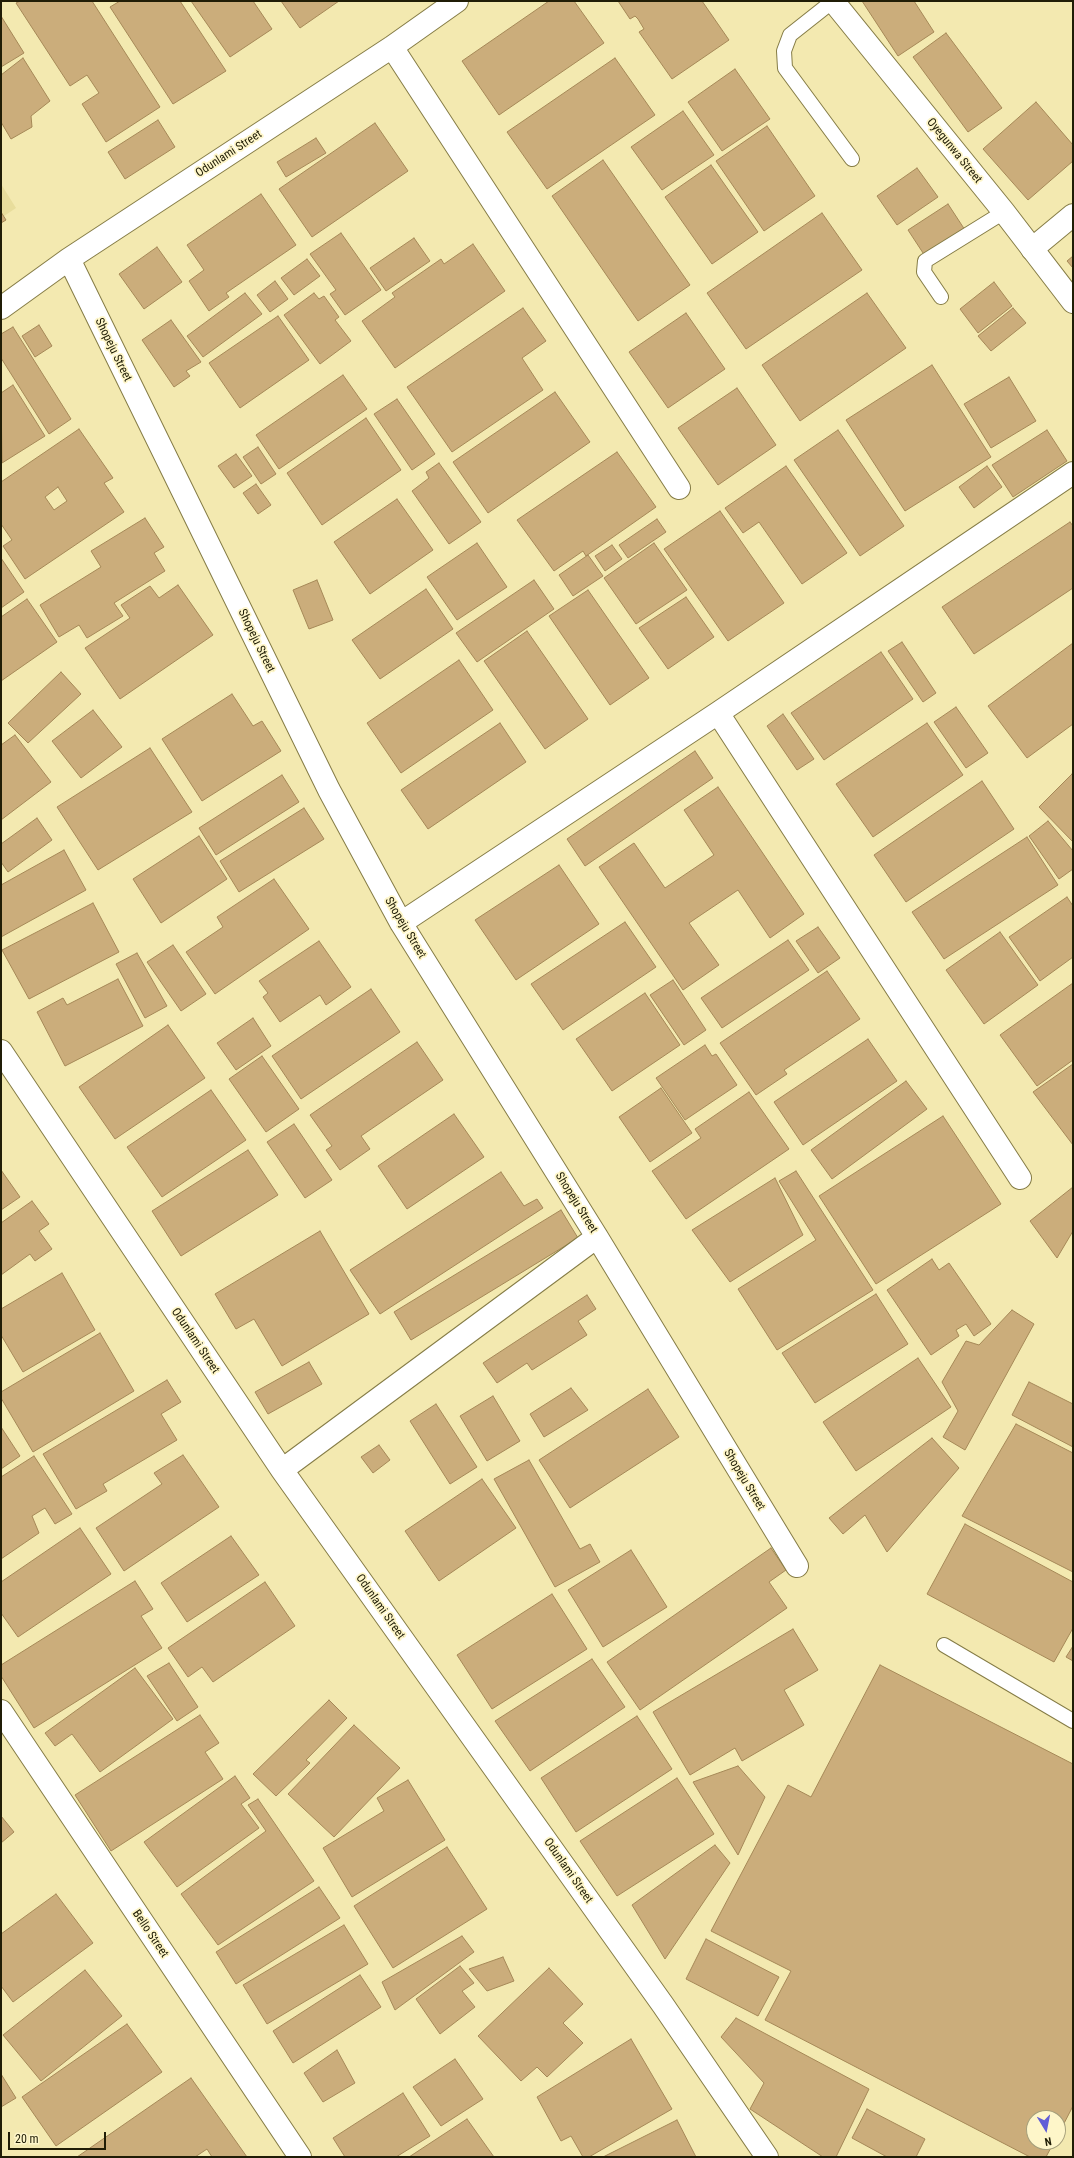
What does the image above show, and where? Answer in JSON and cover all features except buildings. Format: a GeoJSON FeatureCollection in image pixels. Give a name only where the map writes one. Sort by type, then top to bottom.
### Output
{"type":"FeatureCollection","features":[{"type":"Feature","properties":{"kind":"street","name":"Odunlami Street"},"geometry":{"type":"LineString","coordinates":[[1,308],[69,259],[392,46],[457,1]]}},
{"type":"Feature","properties":{"kind":"street","name":"Oyegunwa Street"},"geometry":{"type":"LineString","coordinates":[[833,1],[1004,212],[1073,302]]}},
{"type":"Feature","properties":{"kind":"street"},"geometry":{"type":"LineString","coordinates":[[392,46],[679,488]]}},
{"type":"Feature","properties":{"kind":"street"},"geometry":{"type":"LineString","coordinates":[[1032,249],[1073,214]]}},
{"type":"Feature","properties":{"kind":"street","name":"Shopeju Street"},"geometry":{"type":"LineString","coordinates":[[69,259],[329,790],[401,923],[597,1237],[797,1566]]}},
{"type":"Feature","properties":{"kind":"street"},"geometry":{"type":"LineString","coordinates":[[401,923],[718,713],[1073,473]]}},
{"type":"Feature","properties":{"kind":"street"},"geometry":{"type":"LineString","coordinates":[[718,713],[1020,1178]]}},
{"type":"Feature","properties":{"kind":"street","name":"Odunlami Street"},"geometry":{"type":"LineString","coordinates":[[1,1052],[282,1470],[663,2005],[767,2157]]}},
{"type":"Feature","properties":{"kind":"street"},"geometry":{"type":"LineString","coordinates":[[282,1470],[597,1237]]}},
{"type":"Feature","properties":{"kind":"street","name":"Bello Street"},"geometry":{"type":"LineString","coordinates":[[1,1711],[300,2157]]}},
{"type":"Feature","properties":{"kind":"lane"},"geometry":{"type":"LineString","coordinates":[[833,1],[790,35],[784,51],[786,68],[852,159]]}},
{"type":"Feature","properties":{"kind":"lane"},"geometry":{"type":"LineString","coordinates":[[941,297],[924,272],[925,261],[1004,212]]}},
{"type":"Feature","properties":{"kind":"lane"},"geometry":{"type":"LineString","coordinates":[[944,1645],[1073,1721]]}},
{"type":"Feature","properties":{"kind":"shaded area"},"geometry":{"type":"Polygon","coordinates":[[[1,184],[16,208],[1,218],[1,184]]]}}]}
